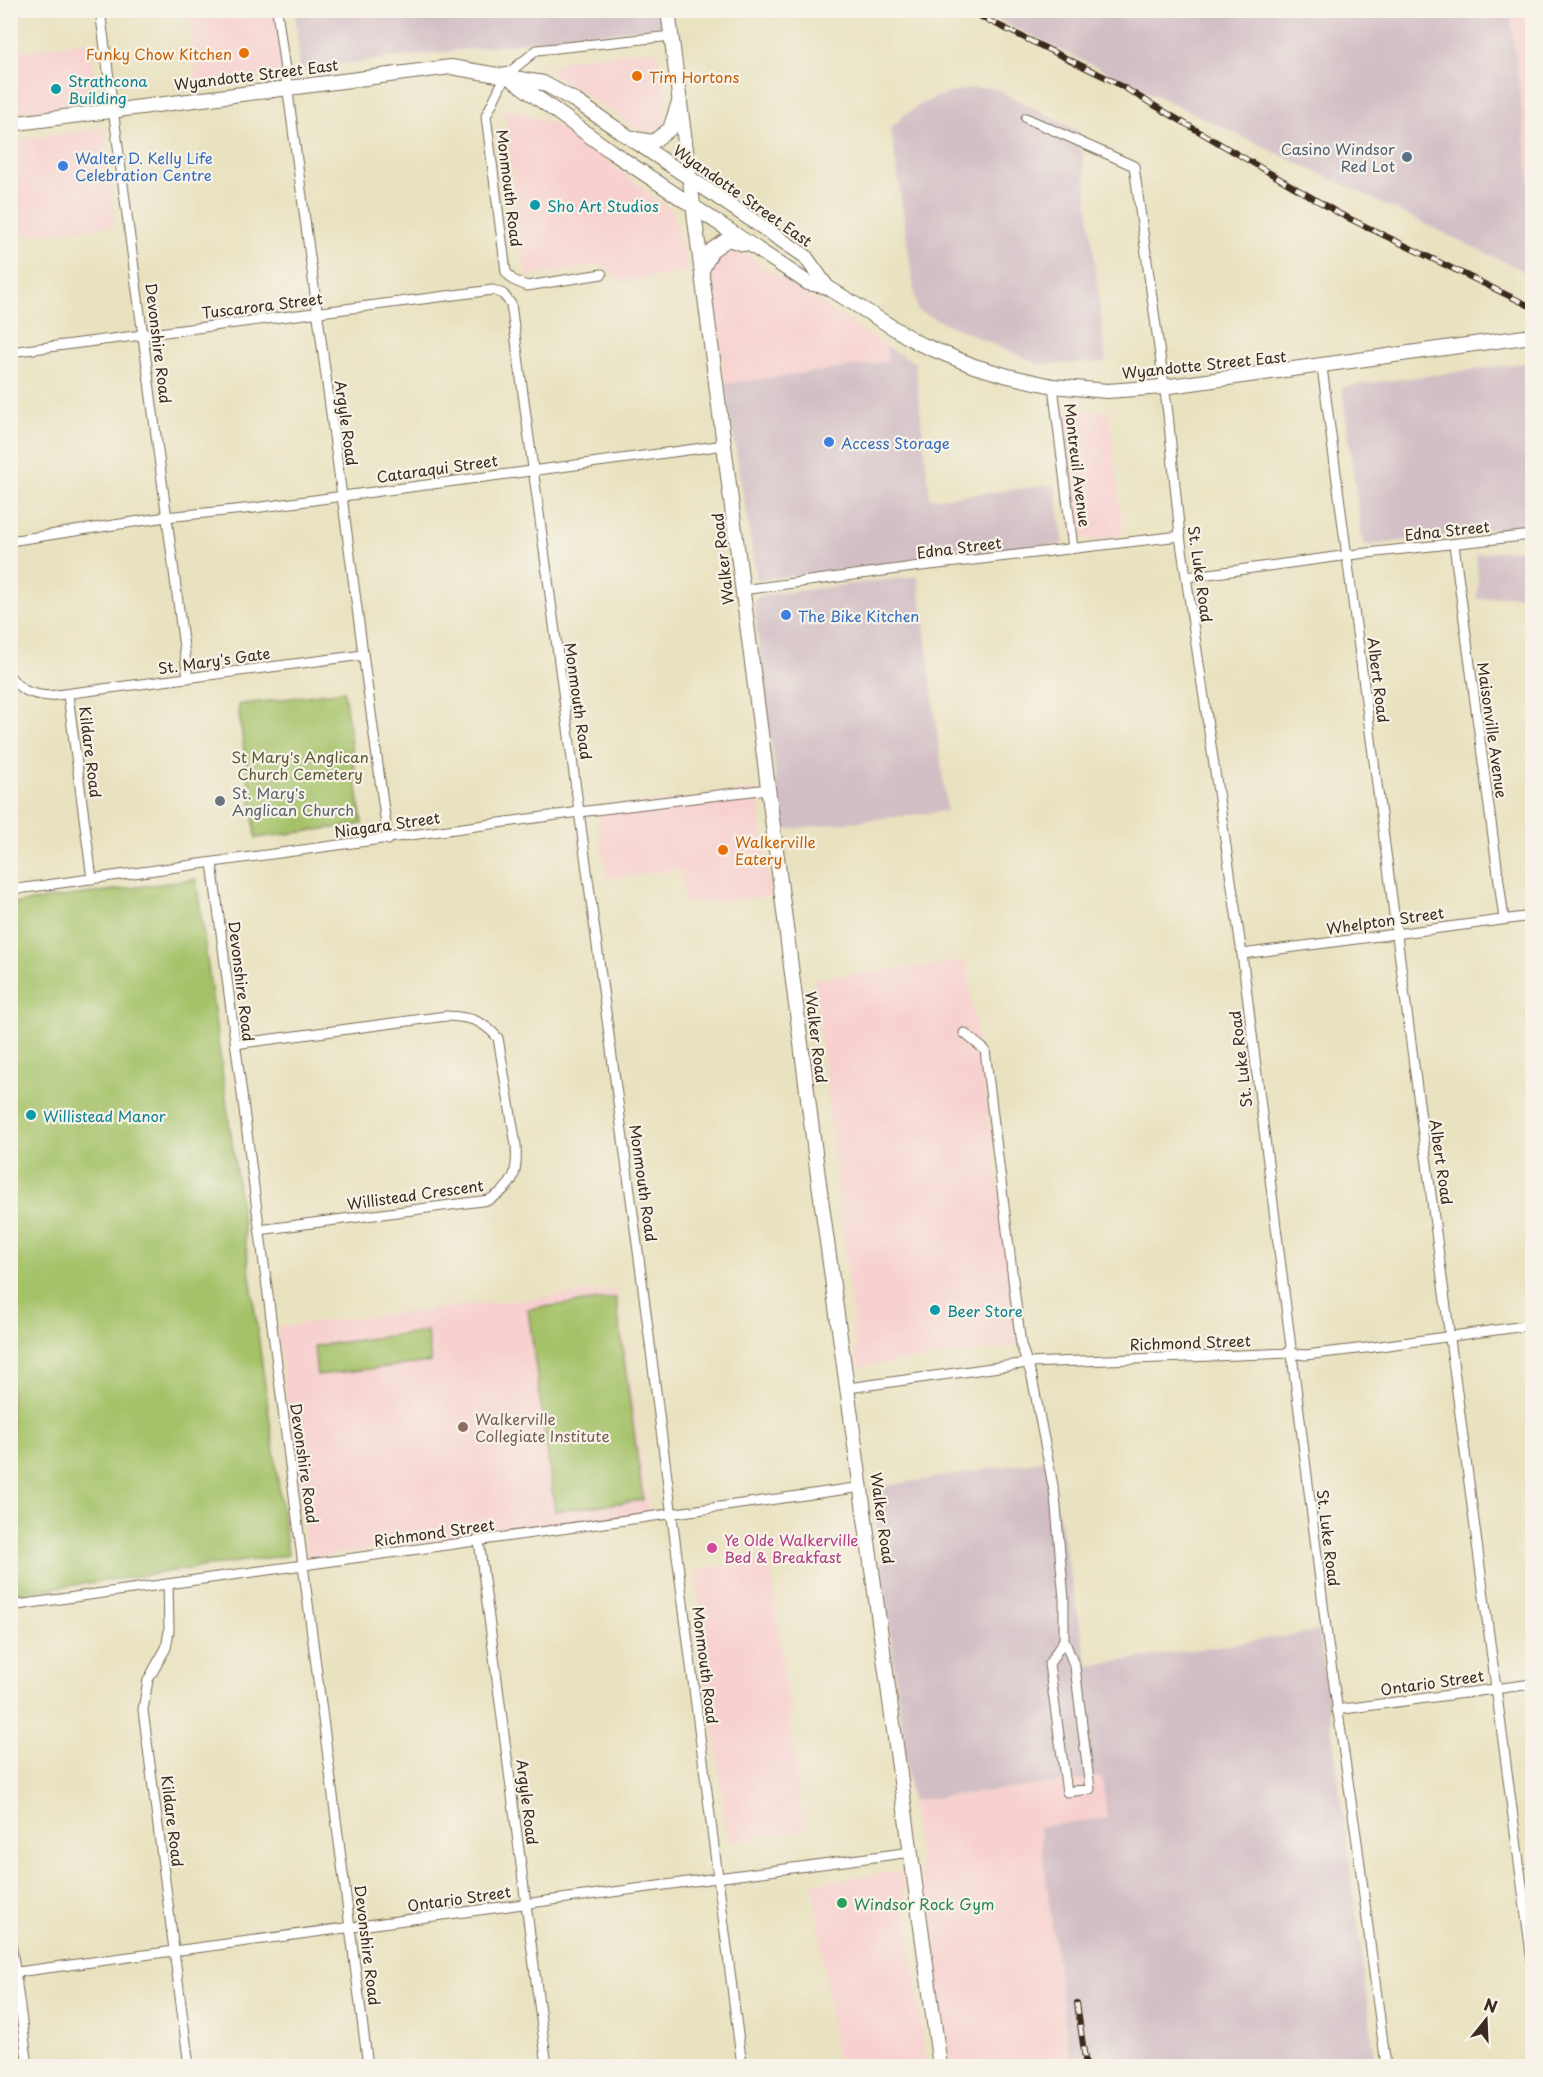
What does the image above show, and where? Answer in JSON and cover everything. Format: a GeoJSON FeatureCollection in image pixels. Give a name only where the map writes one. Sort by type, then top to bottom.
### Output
{"type":"FeatureCollection","features":[{"type":"Feature","properties":{"kind":"main road","name":"Walker Road"},"geometry":{"type":"LineString","coordinates":[[668,10],[818,1176],[940,2067]]}},
{"type":"Feature","properties":{"kind":"main road","name":"Wyandotte Street East"},"geometry":{"type":"LineString","coordinates":[[10,124],[451,67],[506,75],[543,83],[574,100],[805,256],[827,287]]}},
{"type":"Feature","properties":{"kind":"main road","name":"Wyandotte Street East"},"geometry":{"type":"LineString","coordinates":[[506,75],[612,152],[808,283],[827,287],[918,343],[974,366],[1053,386],[1107,391],[1163,387],[1322,367],[1533,336]]}},
{"type":"Feature","properties":{"kind":"main road"},"geometry":{"type":"LineString","coordinates":[[632,139],[653,142],[670,129],[680,100]]}},
{"type":"Feature","properties":{"kind":"main road"},"geometry":{"type":"LineString","coordinates":[[703,270],[712,250],[728,239],[753,246]]}},
{"type":"Feature","properties":{"kind":"street","name":"Devonshire Road"},"geometry":{"type":"LineString","coordinates":[[100,10],[188,678]]}},
{"type":"Feature","properties":{"kind":"street","name":"Argyle Road"},"geometry":{"type":"LineString","coordinates":[[277,10],[388,840]]}},
{"type":"Feature","properties":{"kind":"street"},"geometry":{"type":"LineString","coordinates":[[506,75],[537,50],[672,36]]}},
{"type":"Feature","properties":{"kind":"street","name":"Monmouth Road"},"geometry":{"type":"LineString","coordinates":[[506,75],[486,116],[506,272],[513,280],[527,286],[602,274]]}},
{"type":"Feature","properties":{"kind":"street","name":"St. Luke Road"},"geometry":{"type":"LineString","coordinates":[[1026,118],[1134,166],[1180,536],[1242,954],[1336,1710],[1357,1842],[1386,2067]]}},
{"type":"Feature","properties":{"kind":"street","name":"Tuscarora Street"},"geometry":{"type":"LineString","coordinates":[[10,352],[493,290],[503,294],[511,304]]}},
{"type":"Feature","properties":{"kind":"street","name":"Monmouth Road"},"geometry":{"type":"LineString","coordinates":[[511,304],[672,1513],[742,2067]]}},
{"type":"Feature","properties":{"kind":"street","name":"Albert Road"},"geometry":{"type":"LineString","coordinates":[[1322,367],[1533,1961]]}},
{"type":"Feature","properties":{"kind":"street","name":"Montreuil Avenue"},"geometry":{"type":"LineString","coordinates":[[1053,386],[1073,548]]}},
{"type":"Feature","properties":{"kind":"street","name":"Cataraqui Street"},"geometry":{"type":"LineString","coordinates":[[10,541],[166,517],[254,508],[725,445]]}},
{"type":"Feature","properties":{"kind":"street","name":"Edna Street"},"geometry":{"type":"LineString","coordinates":[[1186,577],[1348,555],[1533,535]]}},
{"type":"Feature","properties":{"kind":"street","name":"Edna Street"},"geometry":{"type":"LineString","coordinates":[[742,590],[1180,536]]}},
{"type":"Feature","properties":{"kind":"street","name":"Maisonville Avenue"},"geometry":{"type":"LineString","coordinates":[[1454,544],[1504,919]]}},
{"type":"Feature","properties":{"kind":"street","name":"St. Mary's Gate"},"geometry":{"type":"LineString","coordinates":[[68,694],[363,655]]}},
{"type":"Feature","properties":{"kind":"street","name":"Kildare Road"},"geometry":{"type":"LineString","coordinates":[[10,676],[26,693],[50,696],[68,694],[92,879]]}},
{"type":"Feature","properties":{"kind":"street","name":"Niagara Street"},"geometry":{"type":"LineString","coordinates":[[10,890],[388,840],[579,812],[768,789]]}},
{"type":"Feature","properties":{"kind":"street","name":"Devonshire Road"},"geometry":{"type":"LineString","coordinates":[[212,863],[368,2067]]}},
{"type":"Feature","properties":{"kind":"street","name":"Whelpton Street"},"geometry":{"type":"LineString","coordinates":[[1242,954],[1533,916]]}},
{"type":"Feature","properties":{"kind":"street","name":"Willistead Crescent"},"geometry":{"type":"LineString","coordinates":[[236,1044],[447,1016],[477,1020],[489,1027],[498,1038],[516,1145],[517,1163],[513,1180],[503,1192],[489,1200],[259,1230]]}},
{"type":"Feature","properties":{"kind":"street"},"geometry":{"type":"LineString","coordinates":[[964,1033],[985,1050],[1021,1345],[1028,1363],[1055,1496],[1064,1599],[1064,1640],[1075,1667],[1090,1789],[1067,1792],[1049,1664],[1064,1640]]}},
{"type":"Feature","properties":{"kind":"street","name":"Richmond Street"},"geometry":{"type":"LineString","coordinates":[[848,1388],[1028,1363],[1291,1353],[1305,1355],[1533,1324]]}},
{"type":"Feature","properties":{"kind":"street","name":"Richmond Street"},"geometry":{"type":"LineString","coordinates":[[10,1606],[862,1487]]}},
{"type":"Feature","properties":{"kind":"street","name":"Argyle Road"},"geometry":{"type":"LineString","coordinates":[[479,1541],[547,2067]]}},
{"type":"Feature","properties":{"kind":"street","name":"Kildare Road"},"geometry":{"type":"LineString","coordinates":[[168,1584],[169,1631],[165,1648],[148,1680],[143,1710],[189,2067]]}},
{"type":"Feature","properties":{"kind":"street","name":"Ontario Street"},"geometry":{"type":"LineString","coordinates":[[1336,1710],[1533,1684]]}},
{"type":"Feature","properties":{"kind":"street","name":"Ontario Street"},"geometry":{"type":"LineString","coordinates":[[13,1973],[911,1852]]}},
{"type":"Feature","properties":{"kind":"street"},"geometry":{"type":"LineString","coordinates":[[10,1934],[13,1973],[28,2067]]}},
{"type":"Feature","properties":{"kind":"shaded area"},"geometry":{"type":"Polygon","coordinates":[[[661,10],[663,26],[300,69],[295,11],[661,10]]]}},
{"type":"Feature","properties":{"kind":"shaded area"},"geometry":{"type":"Polygon","coordinates":[[[188,11],[277,11],[285,72],[197,85],[188,11]]]}},
{"type":"Feature","properties":{"kind":"shaded area","name":"Casino Windsor Red Lot"},"geometry":{"type":"Polygon","coordinates":[[[979,11],[1510,11],[1532,198],[1532,275],[979,11]]]}},
{"type":"Feature","properties":{"kind":"shaded area"},"geometry":{"type":"Polygon","coordinates":[[[1510,11],[1532,11],[1532,198],[1510,11]]]}},
{"type":"Feature","properties":{"kind":"shaded area"},"geometry":{"type":"Polygon","coordinates":[[[19,19],[22,51],[91,41],[98,101],[11,114],[11,20],[19,19]]]}},
{"type":"Feature","properties":{"kind":"shaded area"},"geometry":{"type":"Polygon","coordinates":[[[647,50],[658,52],[667,100],[666,125],[646,134],[547,71],[564,60],[647,50]]]}},
{"type":"Feature","properties":{"kind":"shaded area"},"geometry":{"type":"Polygon","coordinates":[[[973,88],[994,88],[1080,132],[1106,362],[1039,364],[917,311],[891,128],[903,116],[920,105],[939,96],[973,88]]]}},
{"type":"Feature","properties":{"kind":"shaded area"},"geometry":{"type":"Polygon","coordinates":[[[504,108],[554,124],[603,157],[672,211],[689,272],[622,282],[601,264],[526,277],[504,108]]]}},
{"type":"Feature","properties":{"kind":"shaded area"},"geometry":{"type":"Polygon","coordinates":[[[104,128],[115,226],[11,236],[11,141],[104,128]]]}},
{"type":"Feature","properties":{"kind":"shaded area"},"geometry":{"type":"Polygon","coordinates":[[[730,248],[739,250],[887,347],[887,362],[725,384],[711,267],[713,256],[730,248]]]}},
{"type":"Feature","properties":{"kind":"shaded area","name":"Access Storage"},"geometry":{"type":"Polygon","coordinates":[[[887,347],[915,363],[930,499],[1055,485],[1064,544],[757,580],[725,384],[887,362],[887,347]]]}},
{"type":"Feature","properties":{"kind":"shaded area"},"geometry":{"type":"Polygon","coordinates":[[[1532,362],[1532,524],[1363,546],[1342,387],[1532,362]]]}},
{"type":"Feature","properties":{"kind":"shaded area"},"geometry":{"type":"Polygon","coordinates":[[[1056,410],[1109,411],[1123,531],[1114,538],[1099,540],[1072,538],[1056,410]]]}},
{"type":"Feature","properties":{"kind":"shaded area"},"geometry":{"type":"Polygon","coordinates":[[[1532,548],[1532,594],[1477,599],[1476,554],[1532,548]]]}},
{"type":"Feature","properties":{"kind":"shaded area"},"geometry":{"type":"Polygon","coordinates":[[[918,576],[947,811],[782,830],[755,599],[763,595],[918,576]]]}},
{"type":"Feature","properties":{"kind":"shaded area"},"geometry":{"type":"Polygon","coordinates":[[[757,790],[771,896],[685,904],[680,869],[607,879],[597,810],[757,790]]]}},
{"type":"Feature","properties":{"kind":"shaded area"},"geometry":{"type":"Polygon","coordinates":[[[966,961],[1021,1345],[858,1367],[814,979],[966,961]]]}},
{"type":"Feature","properties":{"kind":"shaded area","name":"Walkerville Collegiate Institute"},"geometry":{"type":"Polygon","coordinates":[[[617,1289],[649,1514],[308,1558],[277,1327],[617,1289]]]}},
{"type":"Feature","properties":{"kind":"shaded area"},"geometry":{"type":"Polygon","coordinates":[[[1048,1460],[1088,1666],[1319,1631],[1376,2066],[1071,2066],[1039,1827],[1107,1818],[1102,1777],[911,1801],[872,1488],[1048,1460]]]}},
{"type":"Feature","properties":{"kind":"shaded area"},"geometry":{"type":"Polygon","coordinates":[[[770,1561],[804,1830],[728,1842],[695,1570],[770,1561]]]}},
{"type":"Feature","properties":{"kind":"shaded area"},"geometry":{"type":"Polygon","coordinates":[[[1102,1776],[1107,1818],[1039,1827],[1071,2066],[948,2066],[911,1802],[1102,1776]]]}},
{"type":"Feature","properties":{"kind":"shaded area"},"geometry":{"type":"Polygon","coordinates":[[[902,1870],[926,2066],[837,2066],[813,1884],[902,1870]]]}},
{"type":"Feature","properties":{"kind":"green space","name":"St Mary's Anglican Church Cemetery"},"geometry":{"type":"Polygon","coordinates":[[[344,691],[362,824],[256,838],[238,705],[344,691]]]}},
{"type":"Feature","properties":{"kind":"green space"},"geometry":{"type":"Polygon","coordinates":[[[196,879],[288,1555],[11,1594],[11,904],[196,879]]]}},
{"type":"Feature","properties":{"kind":"green space"},"geometry":{"type":"Polygon","coordinates":[[[616,1298],[643,1500],[555,1511],[528,1309],[616,1298]]]}},
{"type":"Feature","properties":{"kind":"green space"},"geometry":{"type":"Polygon","coordinates":[[[427,1331],[431,1362],[317,1375],[314,1346],[427,1331]]]}},
{"type":"Feature","properties":{"kind":"railway"},"geometry":{"type":"LineString","coordinates":[[967,10],[1109,79],[1340,214],[1532,307]]}},
{"type":"Feature","properties":{"kind":"railway"},"geometry":{"type":"LineString","coordinates":[[1077,2003],[1086,2066]]}},
{"type":"Feature","properties":{"kind":"place","name":"Funky Chow Kitchen"},"geometry":{"type":"Point","coordinates":[244,53]}},
{"type":"Feature","properties":{"kind":"place","name":"Tim Hortons"},"geometry":{"type":"Point","coordinates":[637,76]}},
{"type":"Feature","properties":{"kind":"place","name":"Strathcona Building"},"geometry":{"type":"Point","coordinates":[56,89]}},
{"type":"Feature","properties":{"kind":"place","name":"Casino Windsor Red Lot"},"geometry":{"type":"Point","coordinates":[1407,157]}},
{"type":"Feature","properties":{"kind":"place","name":"Walter D. Kelly Life Celebration Centre"},"geometry":{"type":"Point","coordinates":[63,166]}},
{"type":"Feature","properties":{"kind":"place","name":"Sho Art Studios"},"geometry":{"type":"Point","coordinates":[535,205]}},
{"type":"Feature","properties":{"kind":"place","name":"Access Storage"},"geometry":{"type":"Point","coordinates":[829,442]}},
{"type":"Feature","properties":{"kind":"place","name":"The Bike Kitchen"},"geometry":{"type":"Point","coordinates":[786,615]}},
{"type":"Feature","properties":{"kind":"place","name":"St. Mary's Anglican Church"},"geometry":{"type":"Point","coordinates":[220,801]}},
{"type":"Feature","properties":{"kind":"place","name":"Walkerville Eatery"},"geometry":{"type":"Point","coordinates":[723,850]}},
{"type":"Feature","properties":{"kind":"place","name":"Willistead Manor"},"geometry":{"type":"Point","coordinates":[31,1115]}},
{"type":"Feature","properties":{"kind":"place","name":"Beer Store"},"geometry":{"type":"Point","coordinates":[935,1310]}},
{"type":"Feature","properties":{"kind":"place","name":"Walkerville Collegiate Institute"},"geometry":{"type":"Point","coordinates":[463,1427]}},
{"type":"Feature","properties":{"kind":"place","name":"Ye Olde Walkerville Bed & Breakfast"},"geometry":{"type":"Point","coordinates":[712,1548]}},
{"type":"Feature","properties":{"kind":"place","name":"Windsor Rock Gym"},"geometry":{"type":"Point","coordinates":[842,1903]}}]}
